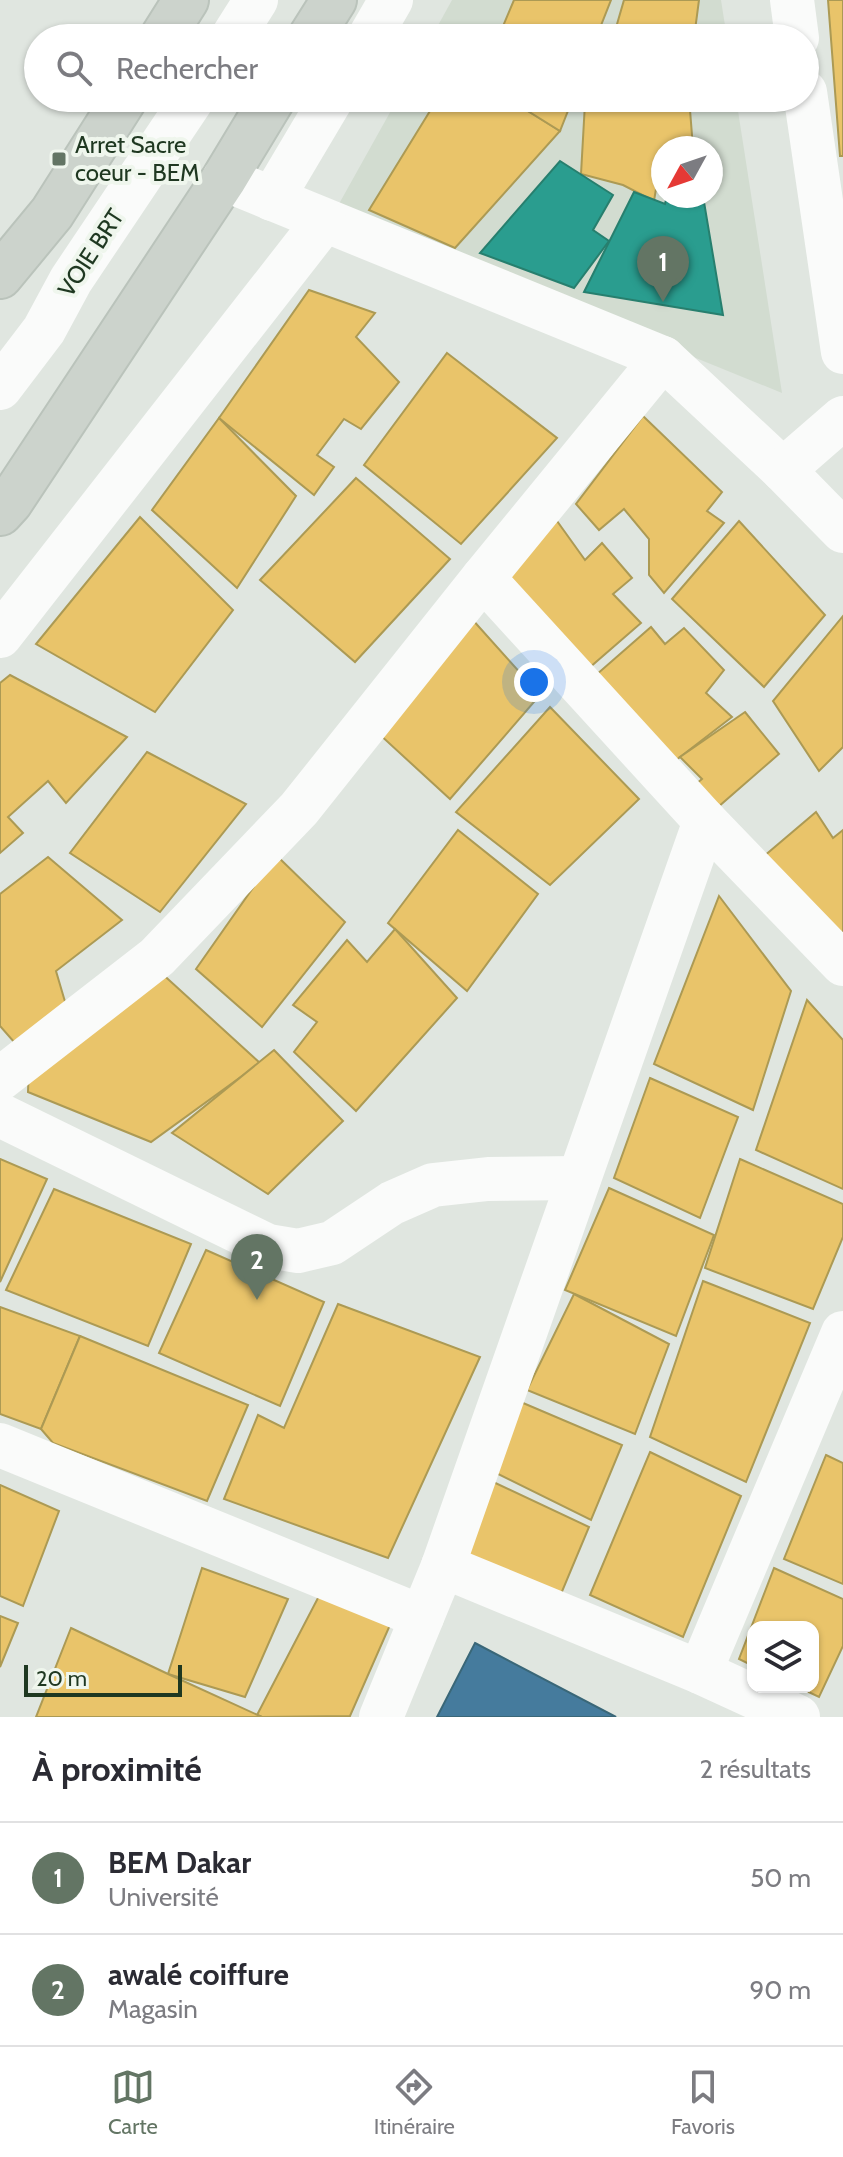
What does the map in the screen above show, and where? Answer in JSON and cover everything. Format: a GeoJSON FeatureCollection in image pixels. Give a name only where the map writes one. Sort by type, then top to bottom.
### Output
{"type":"FeatureCollection","features":[{"type":"Feature","properties":{"kind":"main road"},"geometry":{"type":"LineString","coordinates":[[171,24],[186,0]]}},
{"type":"Feature","properties":{"kind":"main road"},"geometry":{"type":"LineString","coordinates":[[319,24],[334,0]]}},
{"type":"Feature","properties":{"kind":"main road"},"geometry":{"type":"LineString","coordinates":[[0,276],[52,213],[116,112]]}},
{"type":"Feature","properties":{"kind":"main road"},"geometry":{"type":"LineString","coordinates":[[0,513],[224,179],[265,112]]}},
{"type":"Feature","properties":{"kind":"street"},"geometry":{"type":"LineString","coordinates":[[241,24],[256,0]]}},
{"type":"Feature","properties":{"kind":"street"},"geometry":{"type":"LineString","coordinates":[[377,24],[391,0]]}},
{"type":"Feature","properties":{"kind":"street"},"geometry":{"type":"LineString","coordinates":[[792,0],[795,24]]}},
{"type":"Feature","properties":{"kind":"street","name":"VOIE BRT"},"geometry":{"type":"LineString","coordinates":[[0,388],[44,330],[71,280],[184,112]]}},
{"type":"Feature","properties":{"kind":"street"},"geometry":{"type":"LineString","coordinates":[[272,199],[324,112]]}},
{"type":"Feature","properties":{"kind":"street"},"geometry":{"type":"LineString","coordinates":[[808,112],[843,352]]}},
{"type":"Feature","properties":{"kind":"street"},"geometry":{"type":"LineString","coordinates":[[224,179],[663,358],[783,470],[843,531]]}},
{"type":"Feature","properties":{"kind":"street"},"geometry":{"type":"LineString","coordinates":[[0,636],[324,221]]}},
{"type":"Feature","properties":{"kind":"street","name":"VOIE BRT"},"geometry":{"type":"LineString","coordinates":[[0,369],[44,330]]}},
{"type":"Feature","properties":{"kind":"street"},"geometry":{"type":"LineString","coordinates":[[0,1079],[157,957],[299,809],[663,358]]}},
{"type":"Feature","properties":{"kind":"street"},"geometry":{"type":"LineString","coordinates":[[783,470],[843,418]]}},
{"type":"Feature","properties":{"kind":"street"},"geometry":{"type":"LineString","coordinates":[[483,578],[705,821],[843,964]]}},
{"type":"Feature","properties":{"kind":"street"},"geometry":{"type":"LineString","coordinates":[[381,1717],[443,1566],[705,821]]}},
{"type":"Feature","properties":{"kind":"street"},"geometry":{"type":"LineString","coordinates":[[0,1115],[268,1246],[298,1251],[332,1243],[392,1203],[433,1185],[488,1179],[579,1178]]}},
{"type":"Feature","properties":{"kind":"street"},"geometry":{"type":"LineString","coordinates":[[700,1672],[843,1333]]}},
{"type":"Feature","properties":{"kind":"street"},"geometry":{"type":"LineString","coordinates":[[0,1445],[422,1617]]}},
{"type":"Feature","properties":{"kind":"street"},"geometry":{"type":"LineString","coordinates":[[443,1566],[700,1672],[798,1717]]}},
{"type":"Feature","properties":{"kind":"shaded area"},"geometry":{"type":"Polygon","coordinates":[[[452,0],[721,0],[725,24],[439,24],[452,0]]]}},
{"type":"Feature","properties":{"kind":"shaded area"},"geometry":{"type":"Polygon","coordinates":[[[390,112],[738,112],[782,393],[335,211],[390,112]]]}},
{"type":"Feature","properties":{"kind":"building: Logements"},"geometry":{"type":"Polygon","coordinates":[[[514,0],[611,0],[602,24],[504,24],[514,0]]]}},
{"type":"Feature","properties":{"kind":"building: Logements"},"geometry":{"type":"Polygon","coordinates":[[[624,0],[699,0],[696,24],[617,24],[624,0]]]}},
{"type":"Feature","properties":{"kind":"building: Logements"},"geometry":{"type":"Polygon","coordinates":[[[828,0],[843,0],[843,156],[840,156],[828,0]]]}},
{"type":"Feature","properties":{"kind":"building: Logements"},"geometry":{"type":"Polygon","coordinates":[[[429,112],[529,112],[560,131],[455,248],[369,210],[429,112]]]}},
{"type":"Feature","properties":{"kind":"building: Logements"},"geometry":{"type":"Polygon","coordinates":[[[529,112],[567,112],[560,131],[529,112]]]}},
{"type":"Feature","properties":{"kind":"building: Logements"},"geometry":{"type":"Polygon","coordinates":[[[584,112],[690,112],[692,136],[651,136],[651,199],[623,185],[581,174],[584,112]]]}},
{"type":"Feature","properties":{"kind":"building: Logements"},"geometry":{"type":"Polygon","coordinates":[[[309,290],[375,313],[356,337],[399,382],[361,429],[344,419],[317,455],[334,467],[314,495],[219,418],[309,290]]]}},
{"type":"Feature","properties":{"kind":"building: Logements"},"geometry":{"type":"Polygon","coordinates":[[[447,353],[557,438],[461,544],[364,465],[447,353]]]}},
{"type":"Feature","properties":{"kind":"building: Logements"},"geometry":{"type":"Polygon","coordinates":[[[643,416],[722,492],[707,511],[724,523],[664,593],[649,575],[649,539],[624,509],[599,530],[576,504],[643,416]]]}},
{"type":"Feature","properties":{"kind":"building: Logements"},"geometry":{"type":"Polygon","coordinates":[[[219,418],[296,496],[237,588],[152,510],[219,418]]]}},
{"type":"Feature","properties":{"kind":"building: Logements"},"geometry":{"type":"Polygon","coordinates":[[[356,478],[450,559],[355,662],[260,580],[356,478]]]}},
{"type":"Feature","properties":{"kind":"building: Logements"},"geometry":{"type":"Polygon","coordinates":[[[552,514],[585,560],[602,543],[632,578],[613,594],[641,623],[589,668],[502,572],[552,514]]]}},
{"type":"Feature","properties":{"kind":"building: Logements"},"geometry":{"type":"Polygon","coordinates":[[[140,517],[233,610],[155,712],[36,644],[140,517]]]}},
{"type":"Feature","properties":{"kind":"building: Logements"},"geometry":{"type":"Polygon","coordinates":[[[739,521],[825,615],[764,687],[672,599],[739,521]]]}},
{"type":"Feature","properties":{"kind":"building: Logements"},"geometry":{"type":"Polygon","coordinates":[[[843,616],[843,747],[819,771],[773,701],[843,616]]]}},
{"type":"Feature","properties":{"kind":"building: Logements"},"geometry":{"type":"Polygon","coordinates":[[[471,618],[540,695],[450,799],[378,733],[471,618]]]}},
{"type":"Feature","properties":{"kind":"building: Logements"},"geometry":{"type":"Polygon","coordinates":[[[651,627],[665,644],[684,628],[724,670],[706,693],[732,717],[675,761],[596,675],[651,627]]]}},
{"type":"Feature","properties":{"kind":"building: Logements"},"geometry":{"type":"Polygon","coordinates":[[[10,675],[127,737],[66,803],[48,781],[8,817],[23,833],[0,853],[0,683],[10,675]]]}},
{"type":"Feature","properties":{"kind":"building: Logements"},"geometry":{"type":"Polygon","coordinates":[[[550,707],[639,799],[550,885],[456,812],[550,707]]]}},
{"type":"Feature","properties":{"kind":"building: Logements"},"geometry":{"type":"Polygon","coordinates":[[[745,712],[779,754],[718,807],[696,784],[702,779],[680,757],[745,712]]]}},
{"type":"Feature","properties":{"kind":"building: Logements"},"geometry":{"type":"Polygon","coordinates":[[[147,752],[246,804],[160,912],[70,853],[147,752]]]}},
{"type":"Feature","properties":{"kind":"building: Logements"},"geometry":{"type":"Polygon","coordinates":[[[816,812],[833,838],[843,830],[843,946],[763,857],[816,812]]]}},
{"type":"Feature","properties":{"kind":"building: Logements"},"geometry":{"type":"Polygon","coordinates":[[[458,830],[538,894],[467,991],[388,923],[458,830]]]}},
{"type":"Feature","properties":{"kind":"building: Logements"},"geometry":{"type":"Polygon","coordinates":[[[276,855],[345,922],[262,1027],[196,969],[276,855]]]}},
{"type":"Feature","properties":{"kind":"building: Logements"},"geometry":{"type":"Polygon","coordinates":[[[48,857],[122,920],[56,971],[66,1005],[14,1042],[0,1026],[0,894],[48,857]]]}},
{"type":"Feature","properties":{"kind":"building: Logements"},"geometry":{"type":"Polygon","coordinates":[[[719,896],[791,991],[753,1110],[654,1064],[719,896]]]}},
{"type":"Feature","properties":{"kind":"building: Logements"},"geometry":{"type":"Polygon","coordinates":[[[395,929],[457,998],[356,1111],[294,1052],[317,1022],[293,1005],[347,940],[367,962],[395,929]]]}},
{"type":"Feature","properties":{"kind":"building: Logements"},"geometry":{"type":"Polygon","coordinates":[[[158,970],[260,1063],[151,1142],[28,1092],[29,1061],[158,970]]]}},
{"type":"Feature","properties":{"kind":"building: Logements"},"geometry":{"type":"Polygon","coordinates":[[[807,1000],[843,1040],[843,1189],[756,1150],[807,1000]]]}},
{"type":"Feature","properties":{"kind":"building: Logements"},"geometry":{"type":"Polygon","coordinates":[[[274,1050],[343,1121],[268,1194],[172,1133],[274,1050]]]}},
{"type":"Feature","properties":{"kind":"building: Logements"},"geometry":{"type":"Polygon","coordinates":[[[650,1078],[738,1117],[700,1218],[614,1178],[650,1078]]]}},
{"type":"Feature","properties":{"kind":"building: Logements"},"geometry":{"type":"Polygon","coordinates":[[[0,1159],[47,1179],[0,1282],[0,1159]]]}},
{"type":"Feature","properties":{"kind":"building: Logements"},"geometry":{"type":"Polygon","coordinates":[[[740,1159],[843,1204],[843,1237],[813,1309],[705,1268],[740,1159]]]}},
{"type":"Feature","properties":{"kind":"building: Logements"},"geometry":{"type":"Polygon","coordinates":[[[609,1188],[714,1235],[676,1336],[565,1290],[609,1188]]]}},
{"type":"Feature","properties":{"kind":"building: Logements"},"geometry":{"type":"Polygon","coordinates":[[[54,1189],[191,1244],[148,1346],[6,1290],[54,1189]]]}},
{"type":"Feature","properties":{"kind":"building: Logements"},"geometry":{"type":"Polygon","coordinates":[[[206,1250],[324,1302],[280,1406],[159,1353],[206,1250]]]}},
{"type":"Feature","properties":{"kind":"building: Logements"},"geometry":{"type":"Polygon","coordinates":[[[703,1281],[810,1323],[746,1482],[650,1437],[703,1281]]]}},
{"type":"Feature","properties":{"kind":"building: Logements"},"geometry":{"type":"Polygon","coordinates":[[[574,1294],[669,1344],[635,1434],[527,1390],[574,1294]]]}},
{"type":"Feature","properties":{"kind":"building: Logements"},"geometry":{"type":"Polygon","coordinates":[[[338,1304],[480,1357],[388,1558],[224,1499],[258,1415],[284,1428],[338,1304]]]}},
{"type":"Feature","properties":{"kind":"building: Logements"},"geometry":{"type":"Polygon","coordinates":[[[0,1307],[80,1336],[41,1429],[0,1414],[0,1307]]]}},
{"type":"Feature","properties":{"kind":"building: Logements"},"geometry":{"type":"Polygon","coordinates":[[[80,1336],[248,1405],[207,1501],[53,1443],[41,1429],[80,1336]]]}},
{"type":"Feature","properties":{"kind":"building: Logements"},"geometry":{"type":"Polygon","coordinates":[[[516,1400],[622,1445],[591,1520],[490,1470],[516,1400]]]}},
{"type":"Feature","properties":{"kind":"building: Logements"},"geometry":{"type":"Polygon","coordinates":[[[650,1452],[741,1496],[683,1637],[590,1595],[650,1452]]]}},
{"type":"Feature","properties":{"kind":"building: Logements"},"geometry":{"type":"Polygon","coordinates":[[[826,1455],[843,1463],[843,1584],[784,1559],[826,1455]]]}},
{"type":"Feature","properties":{"kind":"building: Logements"},"geometry":{"type":"Polygon","coordinates":[[[489,1480],[589,1527],[561,1594],[465,1554],[489,1480]]]}},
{"type":"Feature","properties":{"kind":"building: Logements"},"geometry":{"type":"Polygon","coordinates":[[[0,1485],[59,1511],[23,1606],[0,1596],[0,1485]]]}},
{"type":"Feature","properties":{"kind":"building: Logements"},"geometry":{"type":"Polygon","coordinates":[[[202,1568],[288,1599],[245,1697],[168,1674],[202,1568]]]}},
{"type":"Feature","properties":{"kind":"building: Logements"},"geometry":{"type":"Polygon","coordinates":[[[774,1568],[843,1599],[843,1646],[819,1697],[811,1693],[819,1693],[819,1621],[754,1621],[774,1568]]]}},
{"type":"Feature","properties":{"kind":"building: Logements"},"geometry":{"type":"Polygon","coordinates":[[[319,1596],[390,1625],[350,1716],[257,1715],[319,1596]]]}},
{"type":"Feature","properties":{"kind":"building: Logements"},"geometry":{"type":"Polygon","coordinates":[[[0,1616],[18,1623],[0,1667],[0,1616]]]}},
{"type":"Feature","properties":{"kind":"building: Logements"},"geometry":{"type":"Polygon","coordinates":[[[71,1628],[168,1674],[262,1717],[36,1717],[71,1628]]]}},
{"type":"Feature","properties":{"kind":"building: Logements"},"geometry":{"type":"Polygon","coordinates":[[[747,1638],[747,1663],[739,1659],[747,1638]]]}},
{"type":"Feature","properties":{"kind":"building: Écoles"},"geometry":{"type":"Polygon","coordinates":[[[560,161],[613,195],[593,230],[609,241],[574,288],[480,253],[560,161]]]}},
{"type":"Feature","properties":{"kind":"building: Écoles"},"geometry":{"type":"Polygon","coordinates":[[[634,192],[651,199],[651,208],[705,208],[723,315],[584,292],[634,192]]]}},
{"type":"Feature","properties":{"kind":"building: Public"},"geometry":{"type":"Polygon","coordinates":[[[475,1643],[616,1717],[437,1717],[475,1643]]]}},
{"type":"Feature","properties":{"kind":"place","name":"Arret Sacre coeur - BEM"},"geometry":{"type":"Point","coordinates":[59,159]}},
{"type":"Feature","properties":{"kind":"place","name":"BEM Dakar"},"geometry":{"type":"Point","coordinates":[663,302]}},
{"type":"Feature","properties":{"kind":"place","name":"awalé coiffure"},"geometry":{"type":"Point","coordinates":[257,1300]}}]}
